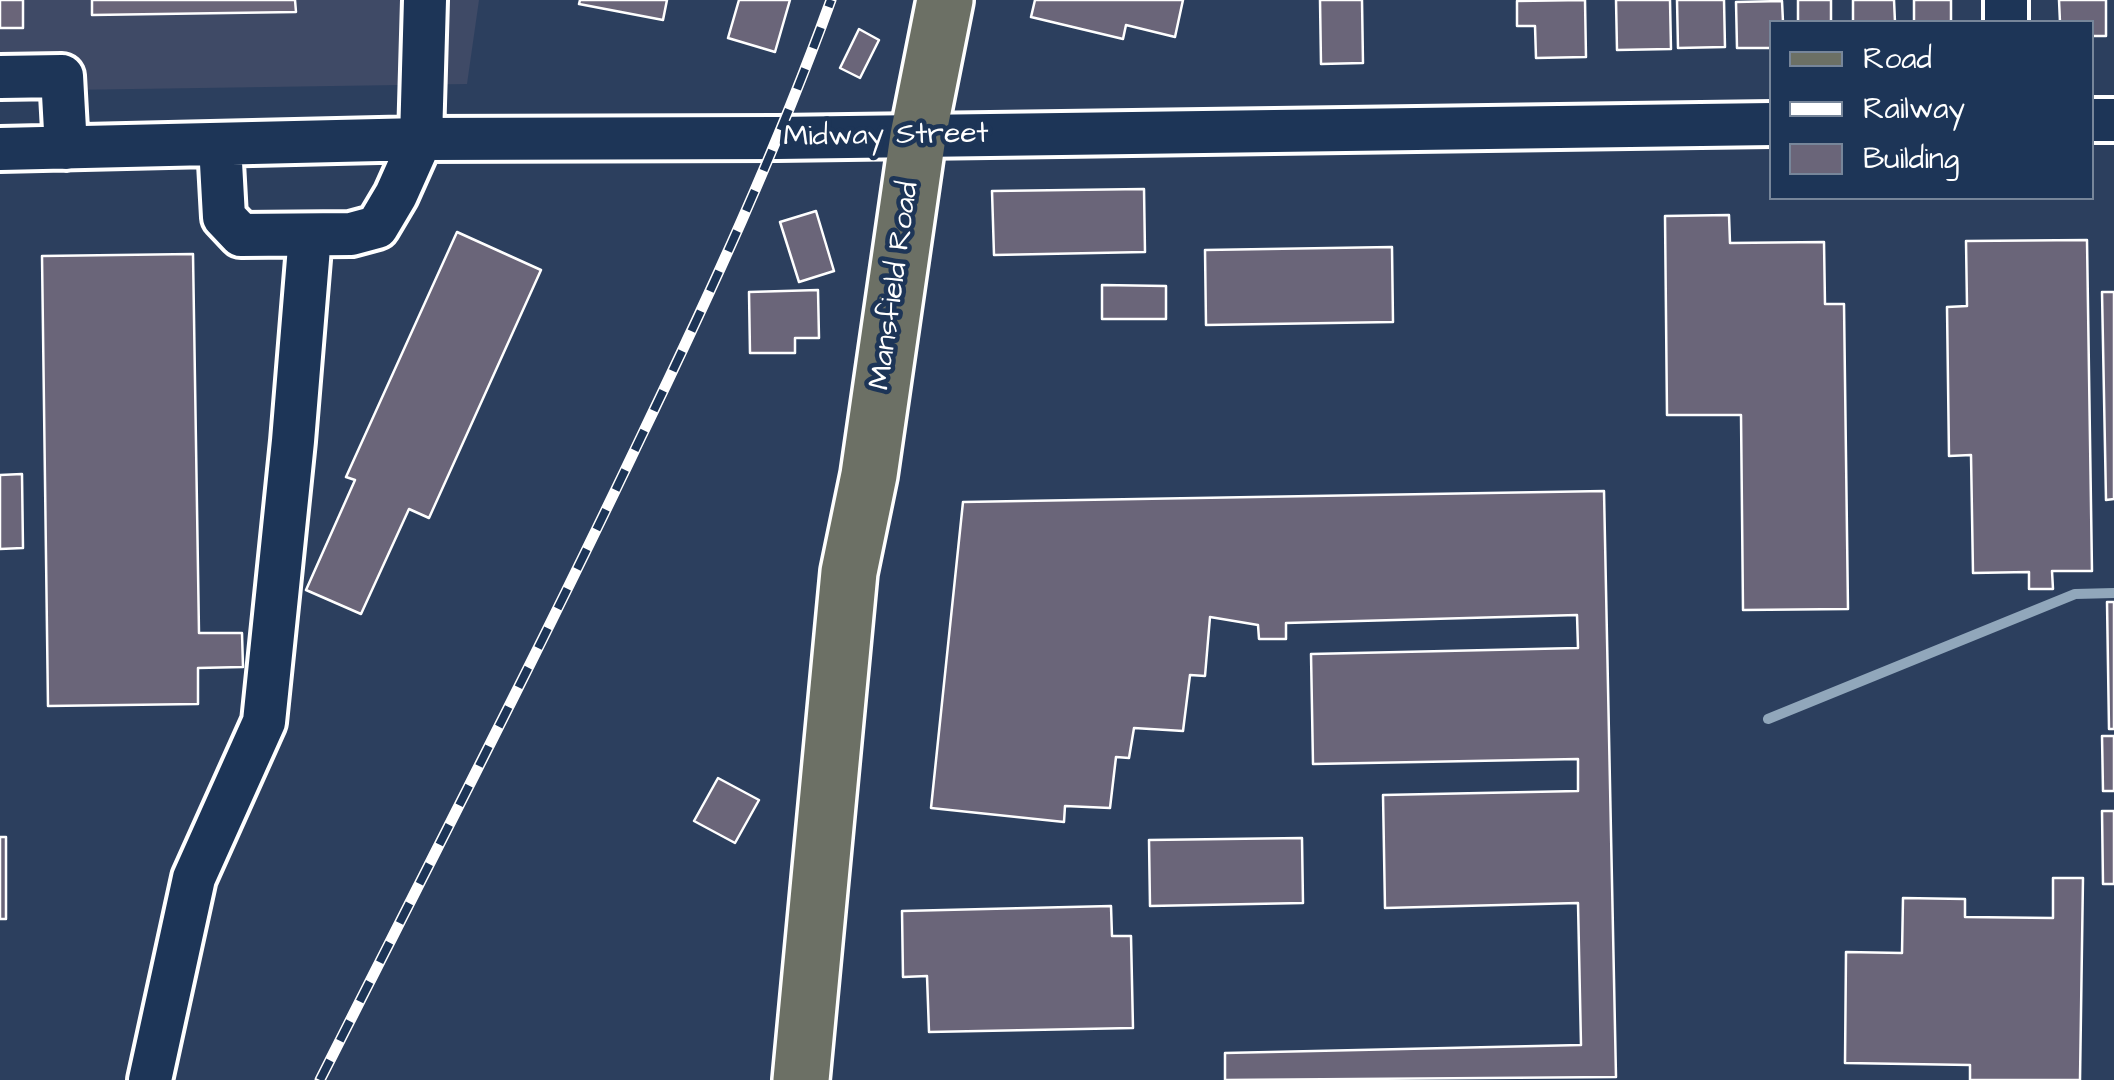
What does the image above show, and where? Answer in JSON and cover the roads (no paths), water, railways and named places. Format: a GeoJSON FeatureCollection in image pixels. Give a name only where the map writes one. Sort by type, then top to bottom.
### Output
{"type":"FeatureCollection","features":[{"type":"Feature","properties":{"kind":"main road","name":"Mansfield Road"},"geometry":{"type":"LineString","coordinates":[[901,136],[912,0]]}},
{"type":"Feature","properties":{"kind":"main road","name":"Mansfield Road"},"geometry":{"type":"LineString","coordinates":[[801,1080],[849,572],[850,490],[870,251],[901,136],[945,0]]}},
{"type":"Feature","properties":{"kind":"street"},"geometry":{"type":"LineString","coordinates":[[220,145],[224,217],[241,235],[351,234],[377,227],[421,140],[426,0]]}},
{"type":"Feature","properties":{"kind":"street"},"geometry":{"type":"LineString","coordinates":[[0,78],[62,76],[66,148]]}},
{"type":"Feature","properties":{"kind":"street","name":"Midway Street"},"geometry":{"type":"LineString","coordinates":[[0,149],[421,140],[1769,124]]}},
{"type":"Feature","properties":{"kind":"street"},"geometry":{"type":"LineString","coordinates":[[150,1080],[194,878],[264,722],[310,235]]}},
{"type":"Feature","properties":{"kind":"waterway"},"geometry":{"type":"LineString","coordinates":[[1768,719],[2075,594],[2114,593]]}},
{"type":"Feature","properties":{"kind":"railway"},"geometry":{"type":"LineString","coordinates":[[320,1080],[523,679],[667,383],[765,166],[831,0]]}}]}
